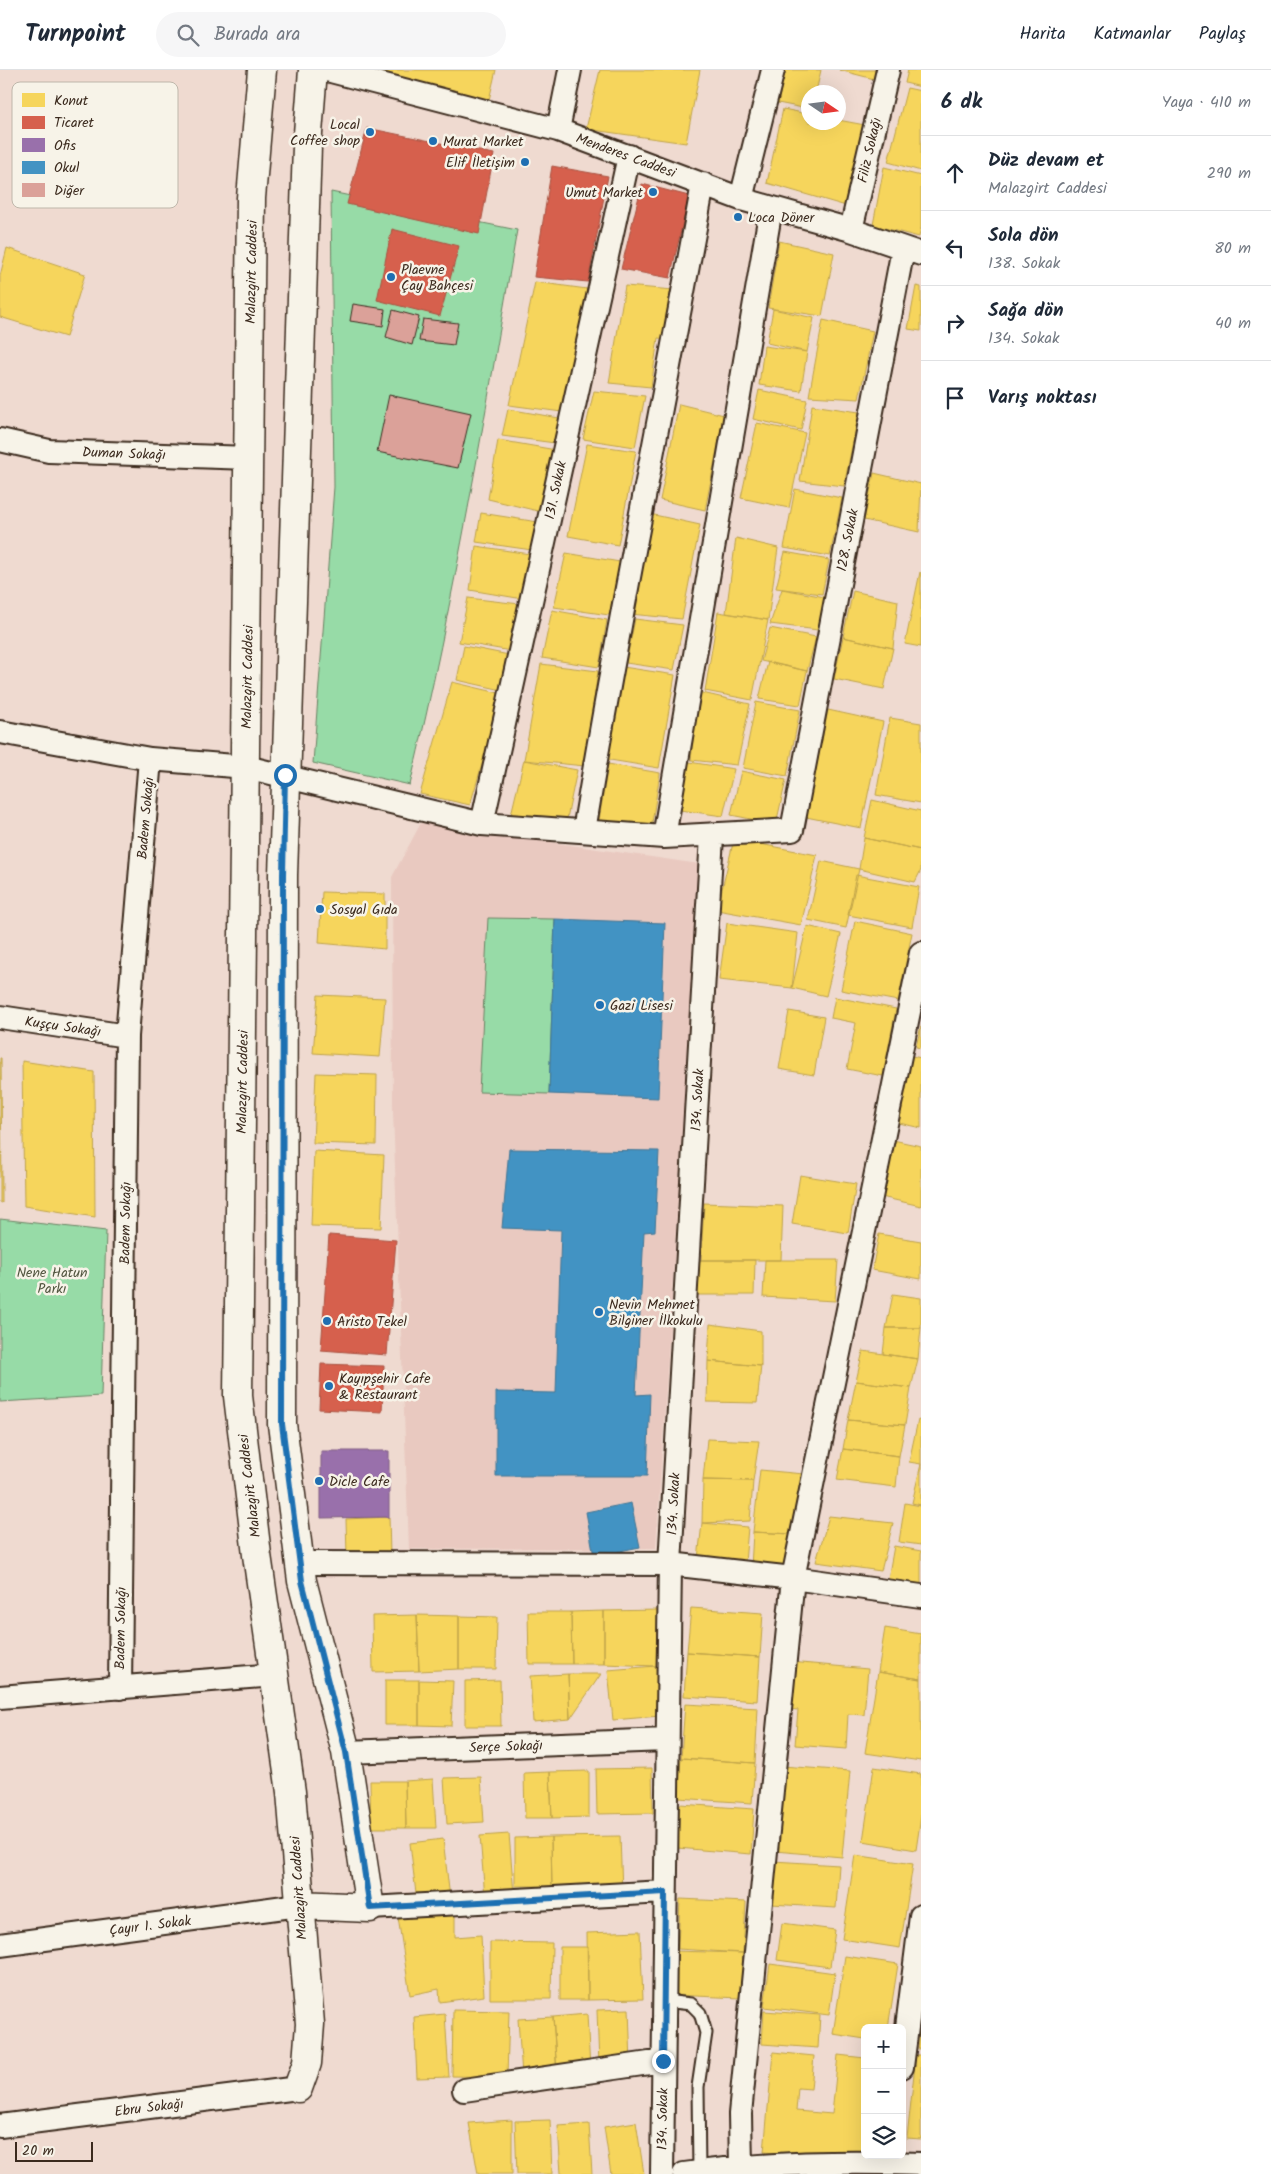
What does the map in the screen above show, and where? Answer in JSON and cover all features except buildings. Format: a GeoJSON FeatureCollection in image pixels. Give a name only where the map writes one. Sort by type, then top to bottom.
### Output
{"type":"FeatureCollection","features":[{"type":"Feature","properties":{"kind":"main road","name":"Malazgirt Caddesi"},"geometry":{"type":"LineString","coordinates":[[262,70],[251,198],[238,1396],[257,1556],[291,1792],[310,2024],[307,2064],[298,2088]]}},
{"type":"Feature","properties":{"kind":"main road"},"geometry":{"type":"LineString","coordinates":[[299,1905],[370,1908],[346,1752],[302,1581],[282,1424],[282,885],[307,146],[314,70]]}},
{"type":"Feature","properties":{"kind":"street","name":"Menderes Caddesi"},"geometry":{"type":"LineString","coordinates":[[327,70],[558,130],[741,199],[851,230],[912,251]]}},
{"type":"Feature","properties":{"kind":"street"},"geometry":{"type":"LineString","coordinates":[[558,130],[570,70]]}},
{"type":"Feature","properties":{"kind":"street"},"geometry":{"type":"LineString","coordinates":[[741,199],[773,70]]}},
{"type":"Feature","properties":{"kind":"street","name":"Filiz Sokağı"},"geometry":{"type":"LineString","coordinates":[[851,230],[888,70]]}},
{"type":"Feature","properties":{"kind":"street","name":"131. Sokak"},"geometry":{"type":"LineString","coordinates":[[482,824],[629,156]]}},
{"type":"Feature","properties":{"kind":"street"},"geometry":{"type":"LineString","coordinates":[[584,831],[605,700],[655,448],[703,184]]}},
{"type":"Feature","properties":{"kind":"street"},"geometry":{"type":"LineString","coordinates":[[664,837],[771,208]]}},
{"type":"Feature","properties":{"kind":"street","name":"128. Sokak"},"geometry":{"type":"LineString","coordinates":[[712,836],[792,830],[912,251]]}},
{"type":"Feature","properties":{"kind":"street","name":"Duman Sokağı"},"geometry":{"type":"LineString","coordinates":[[0,440],[49,451],[249,458]]}},
{"type":"Feature","properties":{"kind":"street"},"geometry":{"type":"LineString","coordinates":[[0,732],[150,759],[246,767],[482,824],[664,837],[712,836]]}},
{"type":"Feature","properties":{"kind":"street","name":"Badem Sokağı"},"geometry":{"type":"LineString","coordinates":[[120,1688],[127,1036],[150,759]]}},
{"type":"Feature","properties":{"kind":"street","name":"134. Sokak"},"geometry":{"type":"LineString","coordinates":[[662,2174],[666,1740],[670,1564],[712,836]]}},
{"type":"Feature","properties":{"kind":"street"},"geometry":{"type":"LineString","coordinates":[[741,2167],[740,2114],[792,1578],[921,952]]}},
{"type":"Feature","properties":{"kind":"street","name":"Kuşçu Sokağı"},"geometry":{"type":"LineString","coordinates":[[0,1017],[127,1036]]}},
{"type":"Feature","properties":{"kind":"street"},"geometry":{"type":"LineString","coordinates":[[300,1563],[670,1564],[792,1578],[921,1596]]}},
{"type":"Feature","properties":{"kind":"street"},"geometry":{"type":"LineString","coordinates":[[0,1697],[275,1675]]}},
{"type":"Feature","properties":{"kind":"street","name":"Serçe Sokağı"},"geometry":{"type":"LineString","coordinates":[[346,1752],[666,1740]]}},
{"type":"Feature","properties":{"kind":"street"},"geometry":{"type":"LineString","coordinates":[[370,1908],[665,1892]]}},
{"type":"Feature","properties":{"kind":"street","name":"Çayır 1. Sokak"},"geometry":{"type":"LineString","coordinates":[[0,1944],[299,1905]]}},
{"type":"Feature","properties":{"kind":"street"},"geometry":{"type":"LineString","coordinates":[[906,2034],[921,1916]]}},
{"type":"Feature","properties":{"kind":"street"},"geometry":{"type":"LineString","coordinates":[[464,2090],[663,2061]]}},
{"type":"Feature","properties":{"kind":"street","name":"Ebru Sokağı"},"geometry":{"type":"LineString","coordinates":[[0,2126],[298,2088]]}},
{"type":"Feature","properties":{"kind":"street"},"geometry":{"type":"LineString","coordinates":[[691,2173],[741,2167],[921,2164]]}},
{"type":"Feature","properties":{"kind":"lane"},"geometry":{"type":"LineString","coordinates":[[664,2001],[691,2004],[700,2013],[706,2033],[698,2087],[691,2173]]}},
{"type":"Feature","properties":{"kind":"shaded area"},"geometry":{"type":"Polygon","coordinates":[[[421,823],[699,864],[656,1548],[409,1549],[393,1112],[392,877],[421,823]]]}},
{"type":"Feature","properties":{"kind":"green space"},"geometry":{"type":"Polygon","coordinates":[[[331,192],[517,230],[455,578],[410,785],[313,763],[334,487],[331,192]]]}},
{"type":"Feature","properties":{"kind":"green space"},"geometry":{"type":"Polygon","coordinates":[[[488,918],[555,919],[549,1094],[479,1092],[488,918]]]}},
{"type":"Feature","properties":{"kind":"green space","name":"Nene Hatun Parkı"},"geometry":{"type":"Polygon","coordinates":[[[0,1219],[106,1231],[101,1396],[0,1402],[0,1219]]]}},
{"type":"Feature","properties":{"kind":"place","name":"Local Coffee shop"},"geometry":{"type":"Point","coordinates":[370,132]}},
{"type":"Feature","properties":{"kind":"place","name":"Murat Market"},"geometry":{"type":"Point","coordinates":[433,141]}},
{"type":"Feature","properties":{"kind":"place","name":"Elif İletişim"},"geometry":{"type":"Point","coordinates":[525,162]}},
{"type":"Feature","properties":{"kind":"place","name":"Umut Market"},"geometry":{"type":"Point","coordinates":[653,192]}},
{"type":"Feature","properties":{"kind":"place","name":"Loca Döner"},"geometry":{"type":"Point","coordinates":[738,217]}},
{"type":"Feature","properties":{"kind":"place","name":"Plaevne Çay Bahçesi"},"geometry":{"type":"Point","coordinates":[391,277]}},
{"type":"Feature","properties":{"kind":"place","name":"Sosyal Gıda"},"geometry":{"type":"Point","coordinates":[320,909]}},
{"type":"Feature","properties":{"kind":"place","name":"Gazi Lisesi"},"geometry":{"type":"Point","coordinates":[600,1005]}},
{"type":"Feature","properties":{"kind":"place","name":"Nevin Mehmet Bilginer İlkokulu"},"geometry":{"type":"Point","coordinates":[599,1312]}},
{"type":"Feature","properties":{"kind":"place","name":"Aristo Tekel"},"geometry":{"type":"Point","coordinates":[327,1321]}},
{"type":"Feature","properties":{"kind":"place","name":"Kayıpşehir Cafe & Restaurant"},"geometry":{"type":"Point","coordinates":[329,1386]}},
{"type":"Feature","properties":{"kind":"place","name":"Dicle Cafe"},"geometry":{"type":"Point","coordinates":[319,1481]}},
{"type":"Feature","properties":{"kind":"route"},"geometry":{"type":"LineString","coordinates":[[285,775],[283,875],[282,1424],[302,1581],[346,1752],[370,1908],[665,1892],[663,2061]]}}]}
